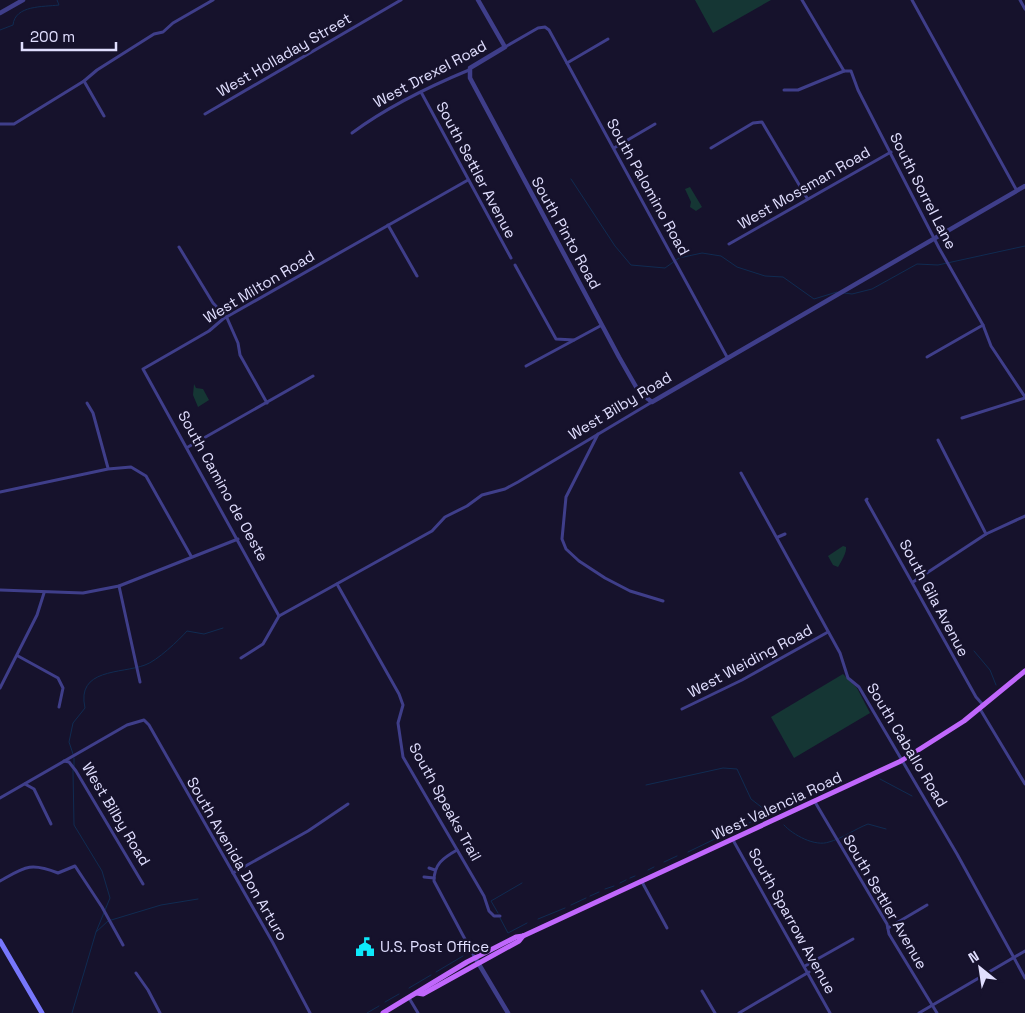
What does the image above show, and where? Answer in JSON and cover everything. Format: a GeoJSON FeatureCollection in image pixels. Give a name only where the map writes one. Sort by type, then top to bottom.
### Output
{"type":"FeatureCollection","features":[{"type":"Feature","properties":{"kind":"main road","name":"West Valencia Road"},"geometry":{"type":"LineString","coordinates":[[383,1013],[417,993],[424,994],[476,960],[519,942],[523,936],[900,761],[943,736],[982,708],[1025,671]]}},
{"type":"Feature","properties":{"kind":"main road"},"geometry":{"type":"LineString","coordinates":[[0,941],[42,1013]]}},
{"type":"Feature","properties":{"kind":"street"},"geometry":{"type":"LineString","coordinates":[[0,13],[23,0]]}},
{"type":"Feature","properties":{"kind":"street"},"geometry":{"type":"LineString","coordinates":[[0,124],[14,124],[84,81],[97,70],[154,34],[163,32],[173,23],[213,0]]}},
{"type":"Feature","properties":{"kind":"street","name":"West Holladay Street"},"geometry":{"type":"LineString","coordinates":[[205,114],[401,0]]}},
{"type":"Feature","properties":{"kind":"street"},"geometry":{"type":"LineString","coordinates":[[478,0],[505,47]]}},
{"type":"Feature","properties":{"kind":"street","name":"South Sorrel Lane"},"geometry":{"type":"LineString","coordinates":[[802,0],[844,71],[851,71],[858,90],[939,248],[983,325],[991,346],[1025,398]]}},
{"type":"Feature","properties":{"kind":"street"},"geometry":{"type":"LineString","coordinates":[[912,0],[1017,190]]}},
{"type":"Feature","properties":{"kind":"street"},"geometry":{"type":"LineString","coordinates":[[1020,0],[1025,9]]}},
{"type":"Feature","properties":{"kind":"street","name":"West Drexel Road"},"geometry":{"type":"LineString","coordinates":[[352,133],[369,121],[421,92],[469,70],[538,28],[547,28]]}},
{"type":"Feature","properties":{"kind":"street","name":"South Palomino Road"},"geometry":{"type":"LineString","coordinates":[[547,28],[727,357]]}},
{"type":"Feature","properties":{"kind":"street"},"geometry":{"type":"LineString","coordinates":[[567,63],[608,39]]}},
{"type":"Feature","properties":{"kind":"street","name":"South Pinto Road"},"geometry":{"type":"LineString","coordinates":[[469,70],[482,104],[602,325],[639,392],[652,402]]}},
{"type":"Feature","properties":{"kind":"street"},"geometry":{"type":"LineString","coordinates":[[784,90],[798,90],[844,71]]}},
{"type":"Feature","properties":{"kind":"street"},"geometry":{"type":"LineString","coordinates":[[84,81],[104,116]]}},
{"type":"Feature","properties":{"kind":"street","name":"South Settler Avenue"},"geometry":{"type":"LineString","coordinates":[[421,92],[511,258]]}},
{"type":"Feature","properties":{"kind":"street"},"geometry":{"type":"LineString","coordinates":[[711,148],[753,123],[762,122],[807,198]]}},
{"type":"Feature","properties":{"kind":"street"},"geometry":{"type":"LineString","coordinates":[[614,148],[655,124]]}},
{"type":"Feature","properties":{"kind":"street","name":"West Mossman Road"},"geometry":{"type":"LineString","coordinates":[[729,244],[891,152]]}},
{"type":"Feature","properties":{"kind":"street","name":"West Milton Road"},"geometry":{"type":"LineString","coordinates":[[143,369],[208,332],[226,318],[468,180]]}},
{"type":"Feature","properties":{"kind":"street","name":"West Bilby Road"},"geometry":{"type":"LineString","coordinates":[[241,658],[262,644],[279,616],[369,564],[432,531],[445,517],[467,506],[482,495],[505,489],[518,482],[727,357],[1025,186]]}},
{"type":"Feature","properties":{"kind":"street"},"geometry":{"type":"LineString","coordinates":[[388,225],[417,276]]}},
{"type":"Feature","properties":{"kind":"street"},"geometry":{"type":"LineString","coordinates":[[179,247],[213,303],[226,318],[238,343],[240,355],[266,403]]}},
{"type":"Feature","properties":{"kind":"street"},"geometry":{"type":"LineString","coordinates":[[515,265],[556,340],[574,340]]}},
{"type":"Feature","properties":{"kind":"street"},"geometry":{"type":"LineString","coordinates":[[526,366],[602,325]]}},
{"type":"Feature","properties":{"kind":"street"},"geometry":{"type":"LineString","coordinates":[[927,357],[983,325]]}},
{"type":"Feature","properties":{"kind":"street","name":"South Camino de Oeste"},"geometry":{"type":"LineString","coordinates":[[143,369],[188,447],[279,616]]}},
{"type":"Feature","properties":{"kind":"street"},"geometry":{"type":"LineString","coordinates":[[188,447],[313,376]]}},
{"type":"Feature","properties":{"kind":"street"},"geometry":{"type":"LineString","coordinates":[[962,418],[1025,398]]}},
{"type":"Feature","properties":{"kind":"street"},"geometry":{"type":"LineString","coordinates":[[87,403],[93,413],[108,469]]}},
{"type":"Feature","properties":{"kind":"street"},"geometry":{"type":"LineString","coordinates":[[598,434],[566,497],[562,539],[566,549],[579,561],[604,578],[630,591],[663,600]]}},
{"type":"Feature","properties":{"kind":"street"},"geometry":{"type":"LineString","coordinates":[[938,440],[986,534]]}},
{"type":"Feature","properties":{"kind":"street"},"geometry":{"type":"LineString","coordinates":[[0,492],[108,469],[131,468],[146,476],[191,556]]}},
{"type":"Feature","properties":{"kind":"street","name":"South Caballo Road"},"geometry":{"type":"LineString","coordinates":[[741,473],[778,537],[840,653],[848,678],[859,687],[900,761],[957,854],[1025,978]]}},
{"type":"Feature","properties":{"kind":"street","name":"South Gila Avenue"},"geometry":{"type":"LineString","coordinates":[[866,500],[913,582],[918,596],[1025,784]]}},
{"type":"Feature","properties":{"kind":"street"},"geometry":{"type":"LineString","coordinates":[[913,582],[986,534],[1025,516]]}},
{"type":"Feature","properties":{"kind":"street"},"geometry":{"type":"LineString","coordinates":[[778,537],[785,534]]}},
{"type":"Feature","properties":{"kind":"street"},"geometry":{"type":"LineString","coordinates":[[0,590],[83,593],[119,586],[238,539]]}},
{"type":"Feature","properties":{"kind":"street","name":"South Speaks Trail"},"geometry":{"type":"LineString","coordinates":[[337,584],[399,694],[403,705],[398,723],[403,756],[484,896],[489,911],[494,916],[500,916]]}},
{"type":"Feature","properties":{"kind":"street"},"geometry":{"type":"LineString","coordinates":[[119,586],[140,682]]}},
{"type":"Feature","properties":{"kind":"street"},"geometry":{"type":"LineString","coordinates":[[0,688],[18,656],[37,615],[44,593]]}},
{"type":"Feature","properties":{"kind":"street","name":"West Weiding Road"},"geometry":{"type":"LineString","coordinates":[[682,709],[742,680],[828,632]]}},
{"type":"Feature","properties":{"kind":"street"},"geometry":{"type":"LineString","coordinates":[[18,656],[58,678],[63,688],[59,707]]}},
{"type":"Feature","properties":{"kind":"street","name":"West Bilby Road"},"geometry":{"type":"LineString","coordinates":[[0,798],[127,725],[141,719]]}},
{"type":"Feature","properties":{"kind":"street","name":"South Avenida Don Arturo"},"geometry":{"type":"LineString","coordinates":[[141,719],[149,725],[310,1013]]}},
{"type":"Feature","properties":{"kind":"street","name":"West Bilby Road"},"geometry":{"type":"LineString","coordinates":[[63,761],[69,762],[76,771],[143,884]]}},
{"type":"Feature","properties":{"kind":"street"},"geometry":{"type":"LineString","coordinates":[[25,784],[34,789],[51,824]]}},
{"type":"Feature","properties":{"kind":"street","name":"South Settler Avenue"},"geometry":{"type":"LineString","coordinates":[[815,802],[888,928],[889,934],[937,1013]]}},
{"type":"Feature","properties":{"kind":"street"},"geometry":{"type":"LineString","coordinates":[[233,873],[308,831],[348,804]]}},
{"type":"Feature","properties":{"kind":"street","name":"South Sparrow Avenue"},"geometry":{"type":"LineString","coordinates":[[733,840],[809,972],[830,1013]]}},
{"type":"Feature","properties":{"kind":"street"},"geometry":{"type":"LineString","coordinates":[[457,850],[440,861],[435,870],[436,888],[508,1013]]}},
{"type":"Feature","properties":{"kind":"street"},"geometry":{"type":"LineString","coordinates":[[0,882],[27,866],[40,866],[58,873],[75,866],[102,907],[123,945]]}},
{"type":"Feature","properties":{"kind":"street"},"geometry":{"type":"LineString","coordinates":[[429,868],[435,870]]}},
{"type":"Feature","properties":{"kind":"street"},"geometry":{"type":"LineString","coordinates":[[424,877],[434,878]]}},
{"type":"Feature","properties":{"kind":"street"},"geometry":{"type":"LineString","coordinates":[[642,881],[667,928]]}},
{"type":"Feature","properties":{"kind":"street"},"geometry":{"type":"LineString","coordinates":[[888,928],[927,905]]}},
{"type":"Feature","properties":{"kind":"street"},"geometry":{"type":"LineString","coordinates":[[805,966],[853,939]]}},
{"type":"Feature","properties":{"kind":"street"},"geometry":{"type":"LineString","coordinates":[[919,1013],[1025,951]]}},
{"type":"Feature","properties":{"kind":"street"},"geometry":{"type":"LineString","coordinates":[[739,1013],[809,972]]}},
{"type":"Feature","properties":{"kind":"street"},"geometry":{"type":"LineString","coordinates":[[136,973],[148,990],[160,1013]]}},
{"type":"Feature","properties":{"kind":"street"},"geometry":{"type":"LineString","coordinates":[[702,991],[715,1013]]}},
{"type":"Feature","properties":{"kind":"street"},"geometry":{"type":"LineString","coordinates":[[409,998],[418,1013]]}},
{"type":"Feature","properties":{"kind":"green space"},"geometry":{"type":"Polygon","coordinates":[[[695,0],[771,0],[713,33],[695,0]]]}},
{"type":"Feature","properties":{"kind":"green space"},"geometry":{"type":"Polygon","coordinates":[[[690,187],[702,207],[696,211],[690,207],[691,202],[685,189],[690,187]]]}},
{"type":"Feature","properties":{"kind":"green space"},"geometry":{"type":"Polygon","coordinates":[[[194,384],[196,388],[203,389],[209,400],[198,407],[193,395],[194,384]]]}},
{"type":"Feature","properties":{"kind":"green space"},"geometry":{"type":"Polygon","coordinates":[[[843,546],[846,547],[846,552],[838,567],[833,565],[828,556],[843,546]]]}},
{"type":"Feature","properties":{"kind":"green space"},"geometry":{"type":"Polygon","coordinates":[[[843,674],[857,688],[870,713],[794,758],[771,717],[843,674]]]}},
{"type":"Feature","properties":{"kind":"waterway"},"geometry":{"type":"LineString","coordinates":[[0,30],[13,25],[15,18],[24,10],[59,5],[57,0]]}},
{"type":"Feature","properties":{"kind":"waterway"},"geometry":{"type":"LineString","coordinates":[[571,179],[615,246],[631,265],[665,268],[679,258],[702,253],[721,256],[737,267],[765,276],[783,277],[814,299],[837,292]]}},
{"type":"Feature","properties":{"kind":"waterway"},"geometry":{"type":"LineString","coordinates":[[844,293],[852,294],[872,289],[917,264],[938,265],[1025,246]]}},
{"type":"Feature","properties":{"kind":"waterway"},"geometry":{"type":"LineString","coordinates":[[73,754],[69,742],[73,723],[85,708],[84,695],[87,686],[94,679],[113,672],[150,663],[179,640],[187,631],[204,634],[223,628]]}},
{"type":"Feature","properties":{"kind":"waterway"},"geometry":{"type":"LineString","coordinates":[[974,651],[990,670],[996,685]]}},
{"type":"Feature","properties":{"kind":"waterway"},"geometry":{"type":"LineString","coordinates":[[74,758],[74,766]]}},
{"type":"Feature","properties":{"kind":"waterway"},"geometry":{"type":"LineString","coordinates":[[646,785],[723,768],[737,769],[751,799],[769,813]]}},
{"type":"Feature","properties":{"kind":"waterway"},"geometry":{"type":"LineString","coordinates":[[73,770],[74,825],[102,871],[110,898],[96,932]]}},
{"type":"Feature","properties":{"kind":"waterway"},"geometry":{"type":"LineString","coordinates":[[880,779],[912,796]]}},
{"type":"Feature","properties":{"kind":"waterway"},"geometry":{"type":"LineString","coordinates":[[733,831],[755,820]]}},
{"type":"Feature","properties":{"kind":"waterway"},"geometry":{"type":"LineString","coordinates":[[784,825],[793,833],[817,843],[838,839],[868,824],[886,829]]}},
{"type":"Feature","properties":{"kind":"waterway"},"geometry":{"type":"LineString","coordinates":[[688,852],[719,837]]}},
{"type":"Feature","properties":{"kind":"waterway"},"geometry":{"type":"LineString","coordinates":[[664,862],[677,856]]}},
{"type":"Feature","properties":{"kind":"waterway"},"geometry":{"type":"LineString","coordinates":[[648,870],[654,867]]}},
{"type":"Feature","properties":{"kind":"waterway"},"geometry":{"type":"LineString","coordinates":[[630,878],[635,876]]}},
{"type":"Feature","properties":{"kind":"waterway"},"geometry":{"type":"LineString","coordinates":[[620,883],[626,880]]}},
{"type":"Feature","properties":{"kind":"waterway"},"geometry":{"type":"LineString","coordinates":[[498,913],[491,901],[522,883]]}},
{"type":"Feature","properties":{"kind":"waterway"},"geometry":{"type":"LineString","coordinates":[[605,889],[614,886]]}},
{"type":"Feature","properties":{"kind":"waterway"},"geometry":{"type":"LineString","coordinates":[[590,896],[599,892]]}},
{"type":"Feature","properties":{"kind":"waterway"},"geometry":{"type":"LineString","coordinates":[[571,905],[586,898]]}},
{"type":"Feature","properties":{"kind":"waterway"},"geometry":{"type":"LineString","coordinates":[[72,1013],[96,932],[108,921],[161,905],[198,899]]}},
{"type":"Feature","properties":{"kind":"waterway"},"geometry":{"type":"LineString","coordinates":[[538,919],[565,908]]}},
{"type":"Feature","properties":{"kind":"waterway"},"geometry":{"type":"LineString","coordinates":[[500,918],[508,933],[527,923]]}},
{"type":"Feature","properties":{"kind":"waterway"},"geometry":{"type":"LineString","coordinates":[[436,972],[463,956]]}},
{"type":"Feature","properties":{"kind":"waterway"},"geometry":{"type":"LineString","coordinates":[[409,988],[431,975]]}},
{"type":"Feature","properties":{"kind":"waterway"},"geometry":{"type":"LineString","coordinates":[[385,1002],[399,994]]}},
{"type":"Feature","properties":{"kind":"waterway"},"geometry":{"type":"LineString","coordinates":[[367,1013],[379,1006]]}},
{"type":"Feature","properties":{"kind":"place","name":"U.S. Post Office"},"geometry":{"type":"Point","coordinates":[365,947]}}]}
